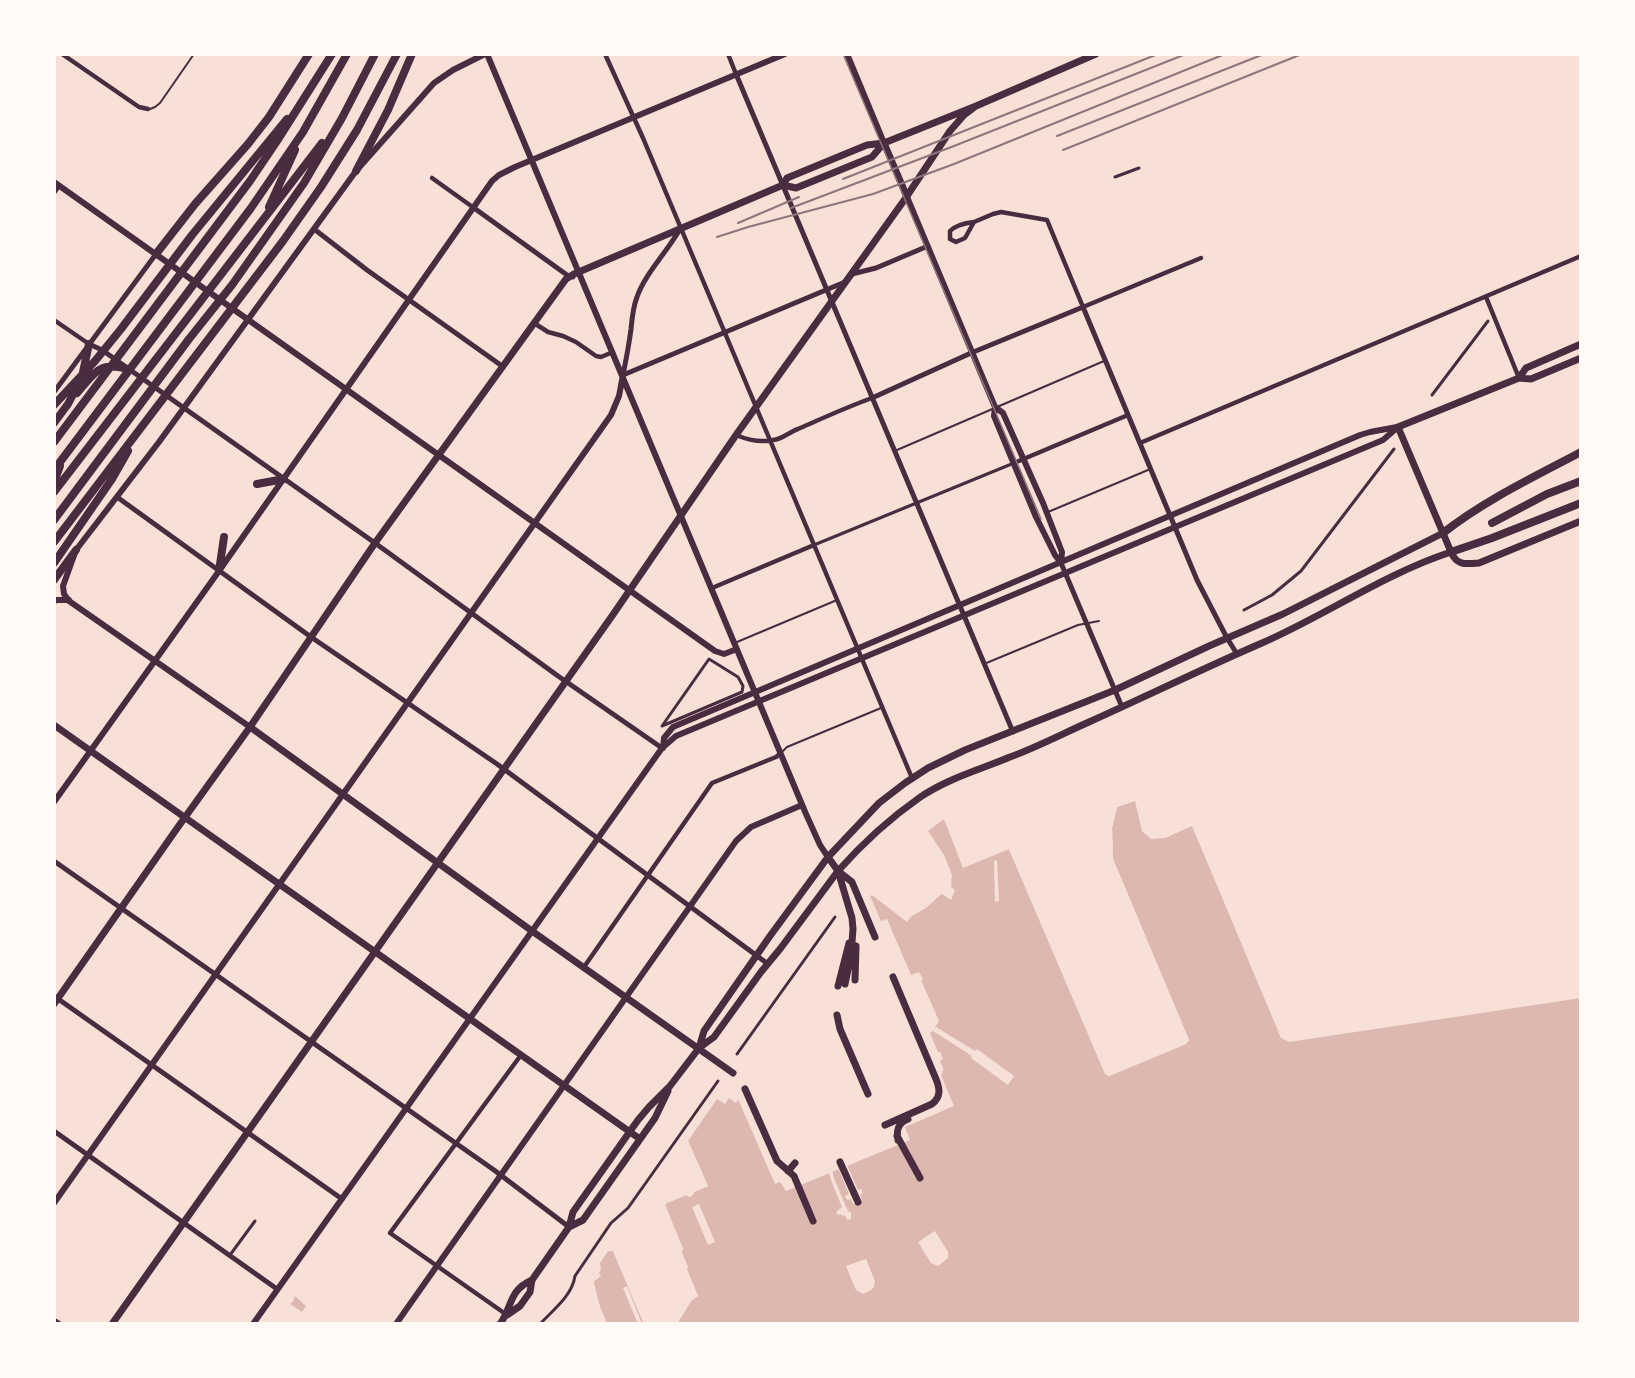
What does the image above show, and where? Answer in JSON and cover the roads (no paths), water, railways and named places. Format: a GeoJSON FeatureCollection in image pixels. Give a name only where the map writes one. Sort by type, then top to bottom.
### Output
{"type":"FeatureCollection","features":[{"type":"Feature","properties":{"kind":"highway"},"geometry":{"type":"LineString","coordinates":[[156,254],[269,117],[296,78],[309,54]]}},
{"type":"Feature","properties":{"kind":"highway"},"geometry":{"type":"LineString","coordinates":[[54,442],[261,165],[332,54]]}},
{"type":"Feature","properties":{"kind":"highway"},"geometry":{"type":"LineString","coordinates":[[256,228],[271,203],[303,132],[347,54]]}},
{"type":"Feature","properties":{"kind":"highway"},"geometry":{"type":"LineString","coordinates":[[54,520],[232,285],[304,183],[342,118],[375,54]]}},
{"type":"Feature","properties":{"kind":"highway"},"geometry":{"type":"LineString","coordinates":[[54,563],[140,429],[283,241],[331,173],[370,108],[397,54]]}},
{"type":"Feature","properties":{"kind":"highway"},"geometry":{"type":"LineString","coordinates":[[356,171],[388,110],[412,54]]}},
{"type":"Feature","properties":{"kind":"highway"},"geometry":{"type":"LineString","coordinates":[[54,405],[122,329],[192,235],[309,92]]}},
{"type":"Feature","properties":{"kind":"highway"},"geometry":{"type":"LineString","coordinates":[[54,492],[342,118]]}},
{"type":"Feature","properties":{"kind":"highway"},"geometry":{"type":"LineString","coordinates":[[54,470],[217,254],[303,132]]}},
{"type":"Feature","properties":{"kind":"highway"},"geometry":{"type":"LineString","coordinates":[[68,404],[86,365],[89,344]]}},
{"type":"Feature","properties":{"kind":"highway"},"geometry":{"type":"LineString","coordinates":[[54,423],[94,373],[101,368],[117,366],[130,370]]}},
{"type":"Feature","properties":{"kind":"highway"},"geometry":{"type":"LineString","coordinates":[[1443,533],[1471,512],[1581,452]]}},
{"type":"Feature","properties":{"kind":"highway"},"geometry":{"type":"LineString","coordinates":[[54,482],[64,457]]}},
{"type":"Feature","properties":{"kind":"highway"},"geometry":{"type":"LineString","coordinates":[[1492,523],[1581,476]]}},
{"type":"Feature","properties":{"kind":"highway"},"geometry":{"type":"LineString","coordinates":[[54,542],[109,477]]}},
{"type":"Feature","properties":{"kind":"highway"},"geometry":{"type":"LineString","coordinates":[[257,484],[284,478]]}},
{"type":"Feature","properties":{"kind":"highway"},"geometry":{"type":"LineString","coordinates":[[1547,494],[1581,481]]}},
{"type":"Feature","properties":{"kind":"highway"},"geometry":{"type":"LineString","coordinates":[[1451,552],[1581,503]]}},
{"type":"Feature","properties":{"kind":"highway"},"geometry":{"type":"LineString","coordinates":[[219,571],[224,537]]}},
{"type":"Feature","properties":{"kind":"highway"},"geometry":{"type":"LineString","coordinates":[[54,580],[76,550]]}},
{"type":"Feature","properties":{"kind":"main road"},"geometry":{"type":"LineString","coordinates":[[733,1073],[532,932],[250,727],[69,601],[64,594],[63,586],[76,550],[184,408],[356,171],[434,83],[453,70],[486,54],[512,111],[802,805],[820,845],[838,871],[852,882],[875,937]]}},
{"type":"Feature","properties":{"kind":"main road"},"geometry":{"type":"LineString","coordinates":[[54,802],[496,178],[508,170],[785,54]]}},
{"type":"Feature","properties":{"kind":"main road"},"geometry":{"type":"LineString","coordinates":[[847,54],[995,407],[994,416],[1042,531],[1061,563]]}},
{"type":"Feature","properties":{"kind":"main road"},"geometry":{"type":"LineString","coordinates":[[55,1000],[250,727],[375,543],[563,283],[579,273],[680,228],[783,185],[788,178],[867,145],[884,142],[976,106],[1091,55]]}},
{"type":"Feature","properties":{"kind":"main road"},"geometry":{"type":"LineString","coordinates":[[112,1324],[736,435],[850,278],[958,120],[976,106]]}},
{"type":"Feature","properties":{"kind":"main road"},"geometry":{"type":"LineString","coordinates":[[783,185],[796,188],[872,157],[884,142]]}},
{"type":"Feature","properties":{"kind":"main road"},"geometry":{"type":"LineString","coordinates":[[57,184],[715,651],[724,654],[736,646]]}},
{"type":"Feature","properties":{"kind":"main road"},"geometry":{"type":"LineString","coordinates":[[1519,378],[1526,368],[1581,344]]}},
{"type":"Feature","properties":{"kind":"main road"},"geometry":{"type":"LineString","coordinates":[[663,748],[664,738],[673,727],[755,692],[1360,435],[1398,427],[1519,378],[1531,379],[1581,358]]}},
{"type":"Feature","properties":{"kind":"main road"},"geometry":{"type":"LineString","coordinates":[[54,1203],[611,415],[619,396],[623,375]]}},
{"type":"Feature","properties":{"kind":"main road"},"geometry":{"type":"LineString","coordinates":[[995,407],[1004,413],[1047,512],[1062,552],[1061,563]]}},
{"type":"Feature","properties":{"kind":"main road"},"geometry":{"type":"LineString","coordinates":[[253,1324],[598,838],[663,748],[676,736],[1383,440],[1398,427]]}},
{"type":"Feature","properties":{"kind":"main road"},"geometry":{"type":"LineString","coordinates":[[1398,427],[1454,560],[1468,564],[1479,563],[1581,521]]}},
{"type":"Feature","properties":{"kind":"main road"},"geometry":{"type":"LineString","coordinates":[[699,1048],[704,1030],[828,857],[879,803],[912,778],[948,758],[1115,690],[1283,614],[1443,533]]}},
{"type":"Feature","properties":{"kind":"main road"},"geometry":{"type":"LineString","coordinates":[[500,1324],[507,1315],[524,1302],[530,1292],[532,1280],[569,1227],[573,1212],[649,1107],[670,1086],[699,1048],[714,1037],[838,871],[885,824],[943,784],[1122,707],[1290,629],[1427,560],[1451,552]]}},
{"type":"Feature","properties":{"kind":"main road"},"geometry":{"type":"LineString","coordinates":[[54,603],[59,599],[69,601]]}},
{"type":"Feature","properties":{"kind":"main road"},"geometry":{"type":"LineString","coordinates":[[54,725],[640,1139]]}},
{"type":"Feature","properties":{"kind":"main road"},"geometry":{"type":"LineString","coordinates":[[396,1324],[736,841],[744,832],[760,823],[802,805]]}},
{"type":"Feature","properties":{"kind":"main road"},"geometry":{"type":"LineString","coordinates":[[838,871],[852,918],[856,942],[855,980]]}},
{"type":"Feature","properties":{"kind":"main road"},"geometry":{"type":"LineString","coordinates":[[842,985],[851,955],[853,929]]}},
{"type":"Feature","properties":{"kind":"main road"},"geometry":{"type":"LineString","coordinates":[[893,977],[941,1094],[936,1106],[903,1121],[897,1130],[898,1140]]}},
{"type":"Feature","properties":{"kind":"main road"},"geometry":{"type":"LineString","coordinates":[[837,1015],[840,1029],[868,1094]]}},
{"type":"Feature","properties":{"kind":"main road"},"geometry":{"type":"LineString","coordinates":[[920,1178],[888,1124],[932,1104],[939,1095],[938,1085]]}},
{"type":"Feature","properties":{"kind":"main road"},"geometry":{"type":"LineString","coordinates":[[569,1227],[583,1220],[658,1114],[670,1086]]}},
{"type":"Feature","properties":{"kind":"main road"},"geometry":{"type":"LineString","coordinates":[[745,1089],[777,1161],[794,1176],[813,1221]]}},
{"type":"Feature","properties":{"kind":"main road"},"geometry":{"type":"LineString","coordinates":[[840,1162],[858,1202]]}},
{"type":"Feature","properties":{"kind":"main road"},"geometry":{"type":"LineString","coordinates":[[788,1171],[795,1163]]}},
{"type":"Feature","properties":{"kind":"main road"},"geometry":{"type":"LineString","coordinates":[[507,1315],[515,1293],[522,1285],[532,1280]]}},
{"type":"Feature","properties":{"kind":"street"},"geometry":{"type":"LineString","coordinates":[[62,54],[139,107],[148,109]]}},
{"type":"Feature","properties":{"kind":"street"},"geometry":{"type":"LineString","coordinates":[[605,54],[912,778]]}},
{"type":"Feature","properties":{"kind":"street"},"geometry":{"type":"LineString","coordinates":[[728,54],[1013,732]]}},
{"type":"Feature","properties":{"kind":"street"},"geometry":{"type":"LineString","coordinates":[[1115,177],[1139,168]]}},
{"type":"Feature","properties":{"kind":"street"},"geometry":{"type":"LineString","coordinates":[[432,178],[568,276],[573,277],[579,273]]}},
{"type":"Feature","properties":{"kind":"street"},"geometry":{"type":"LineString","coordinates":[[54,193],[57,184]]}},
{"type":"Feature","properties":{"kind":"street"},"geometry":{"type":"LineString","coordinates":[[974,222],[965,238],[956,242],[950,239],[950,231],[953,227],[1001,212],[1047,220],[1197,580],[1237,654]]}},
{"type":"Feature","properties":{"kind":"street"},"geometry":{"type":"LineString","coordinates":[[623,375],[632,312],[637,295],[680,228]]}},
{"type":"Feature","properties":{"kind":"street"},"geometry":{"type":"LineString","coordinates":[[314,229],[408,300],[502,366]]}},
{"type":"Feature","properties":{"kind":"street"},"geometry":{"type":"LineString","coordinates":[[623,375],[928,246]]}},
{"type":"Feature","properties":{"kind":"street"},"geometry":{"type":"LineString","coordinates":[[54,392],[156,254]]}},
{"type":"Feature","properties":{"kind":"street"},"geometry":{"type":"LineString","coordinates":[[1140,443],[1581,256]]}},
{"type":"Feature","properties":{"kind":"street"},"geometry":{"type":"LineString","coordinates":[[736,435],[749,440],[780,439],[793,431],[972,352],[1201,258]]}},
{"type":"Feature","properties":{"kind":"street"},"geometry":{"type":"LineString","coordinates":[[1486,297],[1519,378]]}},
{"type":"Feature","properties":{"kind":"street"},"geometry":{"type":"LineString","coordinates":[[54,320],[89,344],[102,350],[565,681],[663,748]]}},
{"type":"Feature","properties":{"kind":"street"},"geometry":{"type":"LineString","coordinates":[[1432,395],[1488,321]]}},
{"type":"Feature","properties":{"kind":"street"},"geometry":{"type":"LineString","coordinates":[[534,322],[548,332],[576,342],[596,356],[601,357],[613,352]]}},
{"type":"Feature","properties":{"kind":"street"},"geometry":{"type":"LineString","coordinates":[[712,588],[1128,415]]}},
{"type":"Feature","properties":{"kind":"street"},"geometry":{"type":"LineString","coordinates":[[1244,610],[1272,595],[1300,571],[1394,449]]}},
{"type":"Feature","properties":{"kind":"street"},"geometry":{"type":"LineString","coordinates":[[117,498],[311,637],[503,769],[768,964]]}},
{"type":"Feature","properties":{"kind":"street"},"geometry":{"type":"LineString","coordinates":[[1061,563],[1122,707]]}},
{"type":"Feature","properties":{"kind":"street"},"geometry":{"type":"LineString","coordinates":[[709,659],[734,674],[741,682],[742,692],[662,726],[709,659]]}},
{"type":"Feature","properties":{"kind":"street"},"geometry":{"type":"LineString","coordinates":[[584,967],[712,783],[781,753]]}},
{"type":"Feature","properties":{"kind":"street"},"geometry":{"type":"LineString","coordinates":[[54,861],[501,1175],[569,1227]]}},
{"type":"Feature","properties":{"kind":"street"},"geometry":{"type":"LineString","coordinates":[[737,1054],[835,917]]}},
{"type":"Feature","properties":{"kind":"street"},"geometry":{"type":"LineString","coordinates":[[55,1000],[152,1064],[342,1199]]}},
{"type":"Feature","properties":{"kind":"street"},"geometry":{"type":"LineString","coordinates":[[507,1315],[390,1233],[521,1055]]}},
{"type":"Feature","properties":{"kind":"street"},"geometry":{"type":"LineString","coordinates":[[540,1324],[557,1308],[574,1285],[575,1276],[611,1223],[628,1208],[718,1081]]}},
{"type":"Feature","properties":{"kind":"street"},"geometry":{"type":"LineString","coordinates":[[54,1131],[277,1289]]}},
{"type":"Feature","properties":{"kind":"street"},"geometry":{"type":"LineString","coordinates":[[230,1256],[255,1221]]}},
{"type":"Feature","properties":{"kind":"street"},"geometry":{"type":"LineString","coordinates":[[54,1320],[60,1324]]}},
{"type":"Feature","properties":{"kind":"lane"},"geometry":{"type":"LineString","coordinates":[[148,109],[160,103],[194,54]]}},
{"type":"Feature","properties":{"kind":"lane"},"geometry":{"type":"LineString","coordinates":[[894,451],[1106,360]]}},
{"type":"Feature","properties":{"kind":"lane"},"geometry":{"type":"LineString","coordinates":[[1047,512],[1151,469]]}},
{"type":"Feature","properties":{"kind":"lane"},"geometry":{"type":"LineString","coordinates":[[736,646],[837,600]]}},
{"type":"Feature","properties":{"kind":"lane"},"geometry":{"type":"LineString","coordinates":[[984,664],[1078,625],[1099,621]]}},
{"type":"Feature","properties":{"kind":"lane"},"geometry":{"type":"LineString","coordinates":[[781,753],[787,747],[882,707]]}},
{"type":"Feature","properties":{"kind":"tram line"},"geometry":{"type":"LineString","coordinates":[[843,54],[1041,519]]}},
{"type":"Feature","properties":{"kind":"railway"},"geometry":{"type":"LineString","coordinates":[[843,179],[1158,54]]}},
{"type":"Feature","properties":{"kind":"railway"},"geometry":{"type":"LineString","coordinates":[[791,208],[1186,54]]}},
{"type":"Feature","properties":{"kind":"railway"},"geometry":{"type":"LineString","coordinates":[[717,237],[873,194],[954,164],[1225,54]]}},
{"type":"Feature","properties":{"kind":"railway"},"geometry":{"type":"LineString","coordinates":[[1057,136],[1264,54]]}},
{"type":"Feature","properties":{"kind":"railway"},"geometry":{"type":"LineString","coordinates":[[1063,150],[1302,54]]}},
{"type":"Feature","properties":{"kind":"railway"},"geometry":{"type":"LineString","coordinates":[[738,223],[799,197]]}}]}
